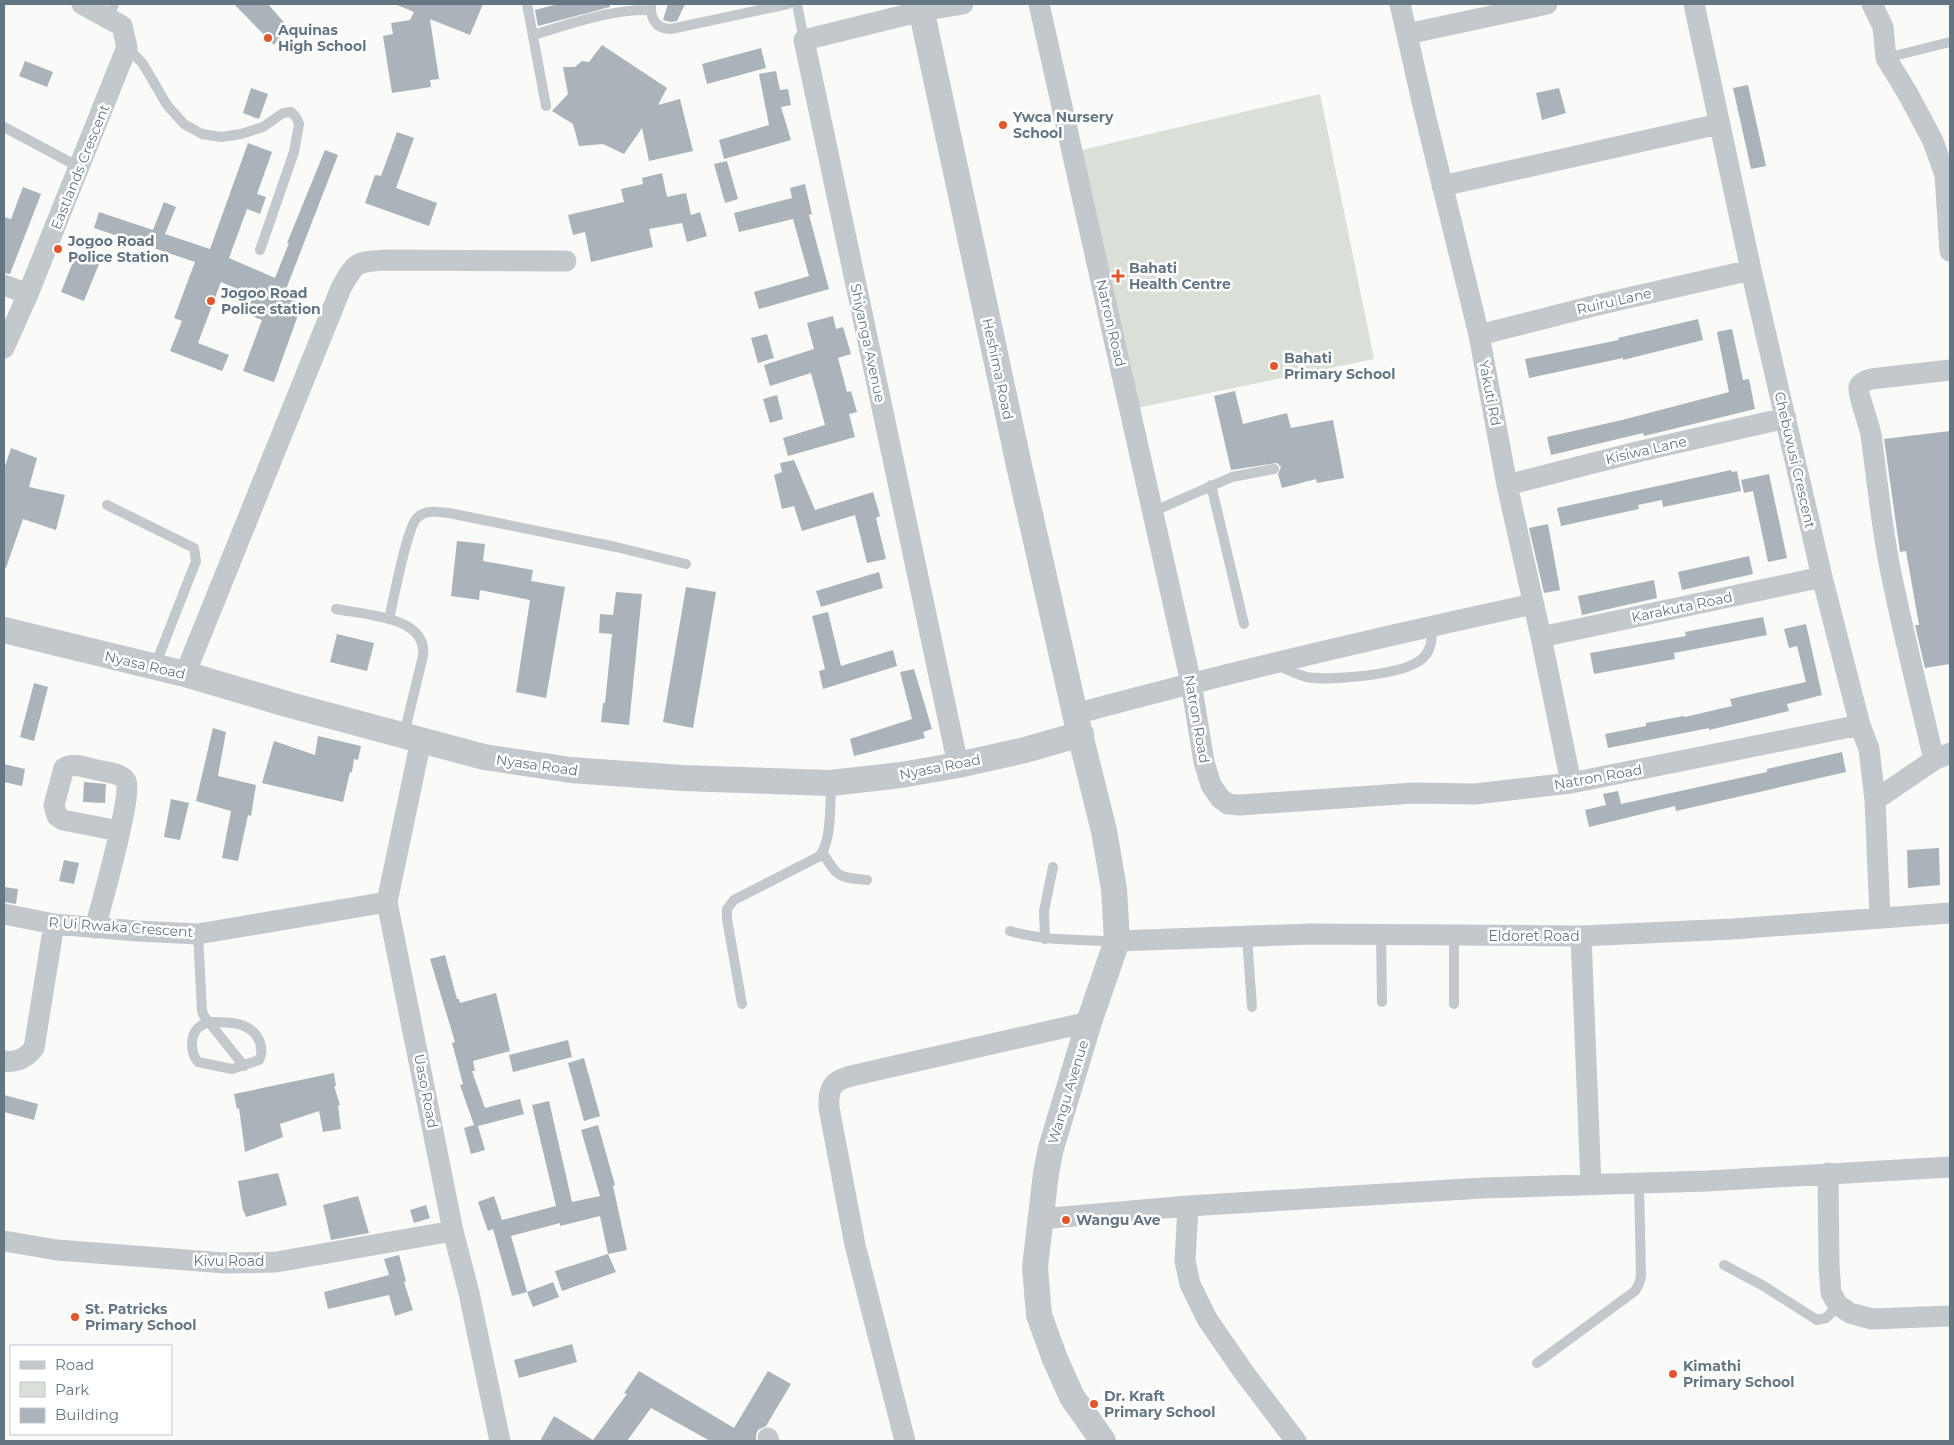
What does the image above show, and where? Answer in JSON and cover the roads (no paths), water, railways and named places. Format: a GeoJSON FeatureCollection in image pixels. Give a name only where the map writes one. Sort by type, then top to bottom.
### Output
{"type":"FeatureCollection","features":[{"type":"Feature","properties":{"kind":"street"},"geometry":{"type":"LineString","coordinates":[[82,4],[112,11],[122,26],[127,46]]}},
{"type":"Feature","properties":{"kind":"street"},"geometry":{"type":"LineString","coordinates":[[804,40],[921,7],[963,4]]}},
{"type":"Feature","properties":{"kind":"street","name":"Natron Road"},"geometry":{"type":"LineString","coordinates":[[1039,4],[1191,683],[1204,762],[1211,784],[1220,798],[1228,804],[1272,804],[1414,794],[1475,794],[1571,784],[1860,725]]}},
{"type":"Feature","properties":{"kind":"street","name":"Yakuti Rd"},"geometry":{"type":"LineString","coordinates":[[1400,4],[1479,335],[1507,485],[1541,636],[1571,784]]}},
{"type":"Feature","properties":{"kind":"street"},"geometry":{"type":"LineString","coordinates":[[1407,34],[1547,4]]}},
{"type":"Feature","properties":{"kind":"street","name":"Chebuvusi Crescent"},"geometry":{"type":"LineString","coordinates":[[1694,4],[1751,270],[1822,576],[1860,725],[1869,749],[1875,800],[1880,917]]}},
{"type":"Feature","properties":{"kind":"street"},"geometry":{"type":"LineString","coordinates":[[1872,4],[1883,27],[1886,58],[1933,141],[1945,175],[1950,250]]}},
{"type":"Feature","properties":{"kind":"street","name":"Heshima Road"},"geometry":{"type":"LineString","coordinates":[[921,7],[1018,460],[1078,724]]}},
{"type":"Feature","properties":{"kind":"street","name":"Shiyanga Avenue"},"geometry":{"type":"LineString","coordinates":[[804,40],[958,765]]}},
{"type":"Feature","properties":{"kind":"street","name":"Eastlands Crescent"},"geometry":{"type":"LineString","coordinates":[[4,348],[80,167],[127,46]]}},
{"type":"Feature","properties":{"kind":"street"},"geometry":{"type":"LineString","coordinates":[[1442,186],[1719,124]]}},
{"type":"Feature","properties":{"kind":"street"},"geometry":{"type":"LineString","coordinates":[[186,674],[340,288],[354,266],[362,262],[386,260],[566,261]]}},
{"type":"Feature","properties":{"kind":"street","name":"Ruiru Lane"},"geometry":{"type":"LineString","coordinates":[[1479,335],[1597,305],[1751,270]]}},
{"type":"Feature","properties":{"kind":"street"},"geometry":{"type":"LineString","coordinates":[[4,285],[28,294]]}},
{"type":"Feature","properties":{"kind":"street"},"geometry":{"type":"LineString","coordinates":[[1875,800],[1942,757],[1889,564],[1875,476],[1871,434],[1859,394],[1859,387],[1863,382],[1871,379],[1950,370]]}},
{"type":"Feature","properties":{"kind":"street","name":"Kisiwa Lane"},"geometry":{"type":"LineString","coordinates":[[1507,485],[1641,450],[1786,418]]}},
{"type":"Feature","properties":{"kind":"street","name":"Karakuta Road"},"geometry":{"type":"LineString","coordinates":[[1541,636],[1822,576]]}},
{"type":"Feature","properties":{"kind":"street"},"geometry":{"type":"LineString","coordinates":[[1078,724],[1191,683],[1533,604]]}},
{"type":"Feature","properties":{"kind":"street","name":"Nyasa Road"},"geometry":{"type":"LineString","coordinates":[[4,630],[186,674],[290,705],[484,757],[571,770],[682,778],[831,783],[901,775],[1025,750],[1078,724]]}},
{"type":"Feature","properties":{"kind":"street","name":"Wangu Avenue"},"geometry":{"type":"LineString","coordinates":[[1078,724],[1104,831],[1114,888],[1117,941],[1089,1022],[1051,1148],[1046,1173],[1035,1267],[1038,1315],[1055,1359],[1072,1397],[1103,1441]]}},
{"type":"Feature","properties":{"kind":"street","name":"Uaso Road"},"geometry":{"type":"LineString","coordinates":[[413,738],[387,902],[453,1231],[469,1294],[500,1441]]}},
{"type":"Feature","properties":{"kind":"street"},"geometry":{"type":"LineString","coordinates":[[95,928],[119,831]]}},
{"type":"Feature","properties":{"kind":"street","name":"R Ui Rwaka Crescent"},"geometry":{"type":"LineString","coordinates":[[4,914],[54,924],[198,934],[387,902]]}},
{"type":"Feature","properties":{"kind":"street","name":"Eldoret Road"},"geometry":{"type":"LineString","coordinates":[[1117,941],[1310,934],[1581,936],[1733,929],[1950,913]]}},
{"type":"Feature","properties":{"kind":"street"},"geometry":{"type":"LineString","coordinates":[[4,1061],[12,1062],[26,1057],[34,1048],[54,924]]}},
{"type":"Feature","properties":{"kind":"street"},"geometry":{"type":"LineString","coordinates":[[1581,936],[1590,1185]]}},
{"type":"Feature","properties":{"kind":"street"},"geometry":{"type":"LineString","coordinates":[[905,1441],[855,1245],[829,1108],[828,1096],[831,1086],[840,1079],[856,1075],[1089,1022]]}},
{"type":"Feature","properties":{"kind":"street"},"geometry":{"type":"LineString","coordinates":[[1040,1219],[1188,1206],[1483,1188],[1638,1184],[1950,1167]]}},
{"type":"Feature","properties":{"kind":"street"},"geometry":{"type":"LineString","coordinates":[[1828,1173],[1831,1293],[1838,1305],[1850,1313],[1872,1319],[1950,1316]]}},
{"type":"Feature","properties":{"kind":"street"},"geometry":{"type":"LineString","coordinates":[[1188,1206],[1185,1261],[1190,1284],[1207,1319],[1245,1374],[1296,1441]]}},
{"type":"Feature","properties":{"kind":"street","name":"Kivu Road"},"geometry":{"type":"LineString","coordinates":[[4,1242],[57,1250],[225,1263],[276,1262],[453,1231]]}},
{"type":"Feature","properties":{"kind":"lane"},"geometry":{"type":"LineString","coordinates":[[527,4],[546,106]]}},
{"type":"Feature","properties":{"kind":"lane"},"geometry":{"type":"LineString","coordinates":[[533,35],[610,14],[651,7],[656,23],[661,28],[671,29],[788,4]]}},
{"type":"Feature","properties":{"kind":"lane"},"geometry":{"type":"LineString","coordinates":[[797,4],[804,40]]}},
{"type":"Feature","properties":{"kind":"lane"},"geometry":{"type":"LineString","coordinates":[[1886,58],[1950,42]]}},
{"type":"Feature","properties":{"kind":"lane"},"geometry":{"type":"LineString","coordinates":[[127,46],[143,64],[167,105],[184,124],[202,134],[221,137],[241,134],[263,127],[283,113],[291,112],[296,117],[300,124],[294,152],[260,250]]}},
{"type":"Feature","properties":{"kind":"lane"},"geometry":{"type":"LineString","coordinates":[[4,127],[80,167]]}},
{"type":"Feature","properties":{"kind":"lane"},"geometry":{"type":"LineString","coordinates":[[1152,512],[1232,477],[1274,468]]}},
{"type":"Feature","properties":{"kind":"lane"},"geometry":{"type":"LineString","coordinates":[[1211,485],[1244,624]]}},
{"type":"Feature","properties":{"kind":"lane"},"geometry":{"type":"LineString","coordinates":[[107,505],[194,548],[196,560],[154,667]]}},
{"type":"Feature","properties":{"kind":"lane"},"geometry":{"type":"LineString","coordinates":[[389,619],[408,539],[416,519],[429,511],[450,513],[616,547],[686,564]]}},
{"type":"Feature","properties":{"kind":"lane"},"geometry":{"type":"LineString","coordinates":[[336,609],[398,621],[422,638],[424,647],[413,738]]}},
{"type":"Feature","properties":{"kind":"lane"},"geometry":{"type":"LineString","coordinates":[[1274,663],[1308,677],[1334,678],[1402,670],[1424,658],[1431,647],[1432,626]]}},
{"type":"Feature","properties":{"kind":"lane"},"geometry":{"type":"LineString","coordinates":[[742,1004],[727,920],[729,906],[734,900],[823,853],[827,843],[831,783]]}},
{"type":"Feature","properties":{"kind":"lane"},"geometry":{"type":"LineString","coordinates":[[823,853],[838,875],[844,878],[867,880]]}},
{"type":"Feature","properties":{"kind":"lane"},"geometry":{"type":"LineString","coordinates":[[1045,939],[1044,911],[1054,867]]}},
{"type":"Feature","properties":{"kind":"lane"},"geometry":{"type":"LineString","coordinates":[[1010,931],[1045,939],[1117,941]]}},
{"type":"Feature","properties":{"kind":"lane"},"geometry":{"type":"LineString","coordinates":[[198,934],[201,1004],[204,1016],[244,1066]]}},
{"type":"Feature","properties":{"kind":"lane"},"geometry":{"type":"LineString","coordinates":[[1381,935],[1382,1002]]}},
{"type":"Feature","properties":{"kind":"lane"},"geometry":{"type":"LineString","coordinates":[[1454,935],[1454,1004]]}},
{"type":"Feature","properties":{"kind":"lane"},"geometry":{"type":"LineString","coordinates":[[1247,936],[1252,1007]]}},
{"type":"Feature","properties":{"kind":"lane"},"geometry":{"type":"LineString","coordinates":[[208,1022],[233,1023],[248,1027],[256,1034],[262,1047],[261,1056],[256,1062],[244,1066],[225,1069],[198,1062],[194,1057],[192,1040],[198,1028],[208,1022]]}},
{"type":"Feature","properties":{"kind":"lane"},"geometry":{"type":"LineString","coordinates":[[1537,1363],[1635,1291],[1639,1284],[1641,1276],[1638,1184]]}},
{"type":"Feature","properties":{"kind":"lane"},"geometry":{"type":"LineString","coordinates":[[1724,1265],[1762,1285],[1818,1320],[1826,1318],[1838,1305]]}},
{"type":"Feature","properties":{"kind":"place","name":"Aquinas High School"},"geometry":{"type":"Point","coordinates":[268,38]}},
{"type":"Feature","properties":{"kind":"place","name":"Ywca Nursery School"},"geometry":{"type":"Point","coordinates":[1003,125]}},
{"type":"Feature","properties":{"kind":"place","name":"Jogoo Road Police Station"},"geometry":{"type":"Point","coordinates":[58,249]}},
{"type":"Feature","properties":{"kind":"place","name":"Bahati Health Centre"},"geometry":{"type":"Point","coordinates":[1118,276]}},
{"type":"Feature","properties":{"kind":"place","name":"Jogoo Road Police station"},"geometry":{"type":"Point","coordinates":[211,301]}},
{"type":"Feature","properties":{"kind":"place","name":"Bahati Primary School"},"geometry":{"type":"Point","coordinates":[1274,366]}},
{"type":"Feature","properties":{"kind":"place","name":"Wangu Ave"},"geometry":{"type":"Point","coordinates":[1066,1220]}},
{"type":"Feature","properties":{"kind":"place","name":"St. Patricks Primary School"},"geometry":{"type":"Point","coordinates":[75,1317]}},
{"type":"Feature","properties":{"kind":"place","name":"Kimathi Primary School"},"geometry":{"type":"Point","coordinates":[1673,1374]}},
{"type":"Feature","properties":{"kind":"place","name":"Dr. Kraft Primary School"},"geometry":{"type":"Point","coordinates":[1094,1404]}}]}
